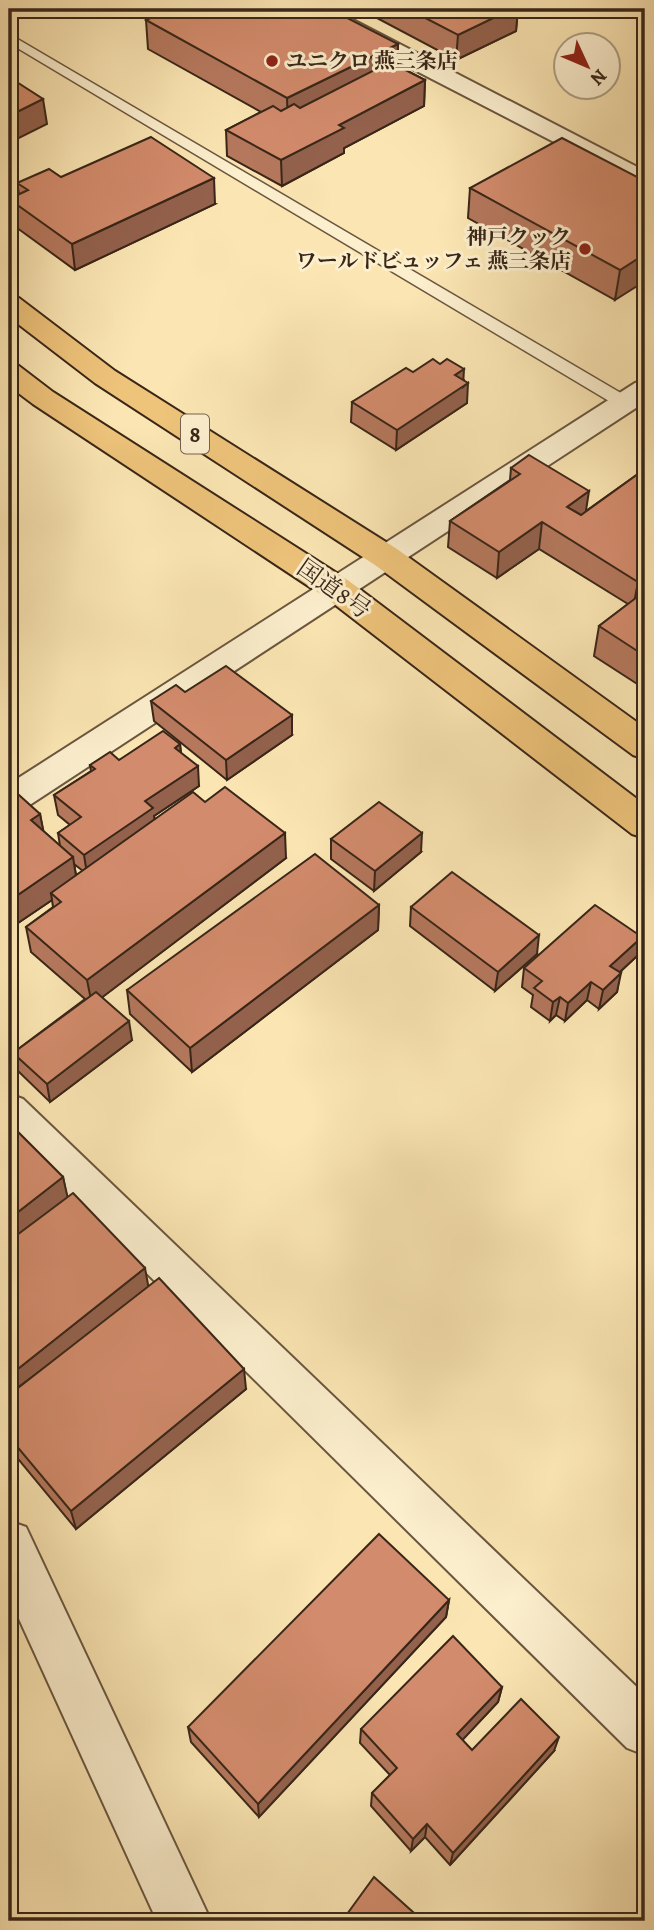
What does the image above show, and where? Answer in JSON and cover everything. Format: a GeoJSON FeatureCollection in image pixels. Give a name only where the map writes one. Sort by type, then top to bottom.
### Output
{"type":"FeatureCollection","features":[{"type":"Feature","properties":{"kind":"highway","name":"8"},"geometry":{"type":"LineString","coordinates":[[9,304],[105,376],[386,557],[645,746]]}},
{"type":"Feature","properties":{"kind":"highway","name":"国道8号"},"geometry":{"type":"LineString","coordinates":[[9,373],[43,398],[337,589],[645,824]]}},
{"type":"Feature","properties":{"kind":"street"},"geometry":{"type":"LineString","coordinates":[[314,9],[645,181]]}},
{"type":"Feature","properties":{"kind":"street"},"geometry":{"type":"LineString","coordinates":[[9,802],[635,396]]}},
{"type":"Feature","properties":{"kind":"street"},"geometry":{"type":"LineString","coordinates":[[9,1111],[645,1730]]}},
{"type":"Feature","properties":{"kind":"street"},"geometry":{"type":"LineString","coordinates":[[9,1544],[184,1921]]}},
{"type":"Feature","properties":{"kind":"lane"},"geometry":{"type":"LineString","coordinates":[[9,38],[635,396]]}},
{"type":"Feature","properties":{"kind":"building"},"geometry":{"type":"Polygon","coordinates":[[[172,9],[330,9],[398,44],[287,98],[146,20],[172,9]]]}},
{"type":"Feature","properties":{"kind":"building"},"geometry":{"type":"Polygon","coordinates":[[[408,9],[512,9],[458,35],[408,9]]]}},
{"type":"Feature","properties":{"kind":"building"},"geometry":{"type":"Polygon","coordinates":[[[390,62],[425,80],[339,125],[344,128],[281,160],[226,130],[273,106],[281,111],[294,104],[300,108],[390,62]]]}},
{"type":"Feature","properties":{"kind":"building"},"geometry":{"type":"Polygon","coordinates":[[[9,77],[43,99],[9,116],[9,77]]]}},
{"type":"Feature","properties":{"kind":"building"},"geometry":{"type":"Polygon","coordinates":[[[151,137],[214,178],[72,244],[9,199],[28,190],[17,183],[49,169],[61,177],[151,137]]]}},
{"type":"Feature","properties":{"kind":"building","name":"神戸クック ワールドビュッフェ 燕三条店"},"geometry":{"type":"Polygon","coordinates":[[[562,138],[645,181],[645,254],[620,270],[470,188],[562,138]]]}},
{"type":"Feature","properties":{"kind":"building"},"geometry":{"type":"Polygon","coordinates":[[[433,359],[440,364],[447,359],[464,369],[455,375],[468,383],[397,430],[352,402],[406,368],[413,372],[433,359]]]}},
{"type":"Feature","properties":{"kind":"building"},"geometry":{"type":"Polygon","coordinates":[[[529,455],[589,491],[567,507],[581,515],[645,469],[645,576],[638,582],[542,522],[499,552],[450,521],[520,474],[511,468],[529,455]]]}},
{"type":"Feature","properties":{"kind":"building"},"geometry":{"type":"Polygon","coordinates":[[[645,591],[645,656],[599,626],[645,591]]]}},
{"type":"Feature","properties":{"kind":"building"},"geometry":{"type":"Polygon","coordinates":[[[226,666],[292,715],[226,760],[151,701],[176,685],[185,692],[226,666]]]}},
{"type":"Feature","properties":{"kind":"building"},"geometry":{"type":"Polygon","coordinates":[[[163,731],[180,744],[175,748],[198,766],[145,801],[153,808],[84,855],[58,833],[81,817],[54,795],[95,769],[90,765],[110,752],[119,760],[163,731]]]}},
{"type":"Feature","properties":{"kind":"building"},"geometry":{"type":"Polygon","coordinates":[[[225,787],[285,833],[87,980],[26,927],[61,902],[51,893],[193,792],[205,802],[225,787]]]}},
{"type":"Feature","properties":{"kind":"building"},"geometry":{"type":"Polygon","coordinates":[[[19,795],[40,814],[31,820],[73,857],[9,901],[9,802],[19,795]]]}},
{"type":"Feature","properties":{"kind":"building"},"geometry":{"type":"Polygon","coordinates":[[[379,802],[422,833],[375,871],[331,839],[379,802]]]}},
{"type":"Feature","properties":{"kind":"building"},"geometry":{"type":"Polygon","coordinates":[[[315,854],[379,905],[190,1048],[127,990],[315,854]]]}},
{"type":"Feature","properties":{"kind":"building"},"geometry":{"type":"Polygon","coordinates":[[[452,872],[539,935],[498,972],[411,907],[452,872]]]}},
{"type":"Feature","properties":{"kind":"building"},"geometry":{"type":"Polygon","coordinates":[[[595,905],[642,937],[610,966],[621,973],[603,990],[591,982],[568,1003],[560,997],[553,1002],[534,988],[542,981],[524,968],[595,905]]]}},
{"type":"Feature","properties":{"kind":"building"},"geometry":{"type":"Polygon","coordinates":[[[96,992],[129,1021],[47,1084],[13,1053],[96,992]]]}},
{"type":"Feature","properties":{"kind":"building"},"geometry":{"type":"Polygon","coordinates":[[[9,1123],[63,1177],[9,1219],[9,1123]]]}},
{"type":"Feature","properties":{"kind":"building"},"geometry":{"type":"Polygon","coordinates":[[[73,1193],[145,1268],[9,1376],[9,1241],[73,1193]]]}},
{"type":"Feature","properties":{"kind":"building"},"geometry":{"type":"Polygon","coordinates":[[[159,1278],[244,1369],[71,1511],[9,1437],[9,1395],[159,1278]]]}},
{"type":"Feature","properties":{"kind":"building"},"geometry":{"type":"Polygon","coordinates":[[[379,1534],[449,1600],[258,1804],[188,1727],[379,1534]]]}},
{"type":"Feature","properties":{"kind":"building"},"geometry":{"type":"Polygon","coordinates":[[[453,1636],[502,1687],[457,1734],[472,1750],[521,1699],[559,1737],[453,1853],[427,1824],[413,1839],[372,1793],[397,1768],[361,1729],[453,1636]]]}},
{"type":"Feature","properties":{"kind":"building"},"geometry":{"type":"Polygon","coordinates":[[[374,1877],[414,1913],[408,1921],[342,1921],[374,1877]]]}},
{"type":"Feature","properties":{"kind":"place","name":"ユニクロ 燕三条店"},"geometry":{"type":"Point","coordinates":[272,61]}},
{"type":"Feature","properties":{"kind":"place","name":"神戸クック ワールドビュッフェ 燕三条店"},"geometry":{"type":"Point","coordinates":[585,249]}}]}
